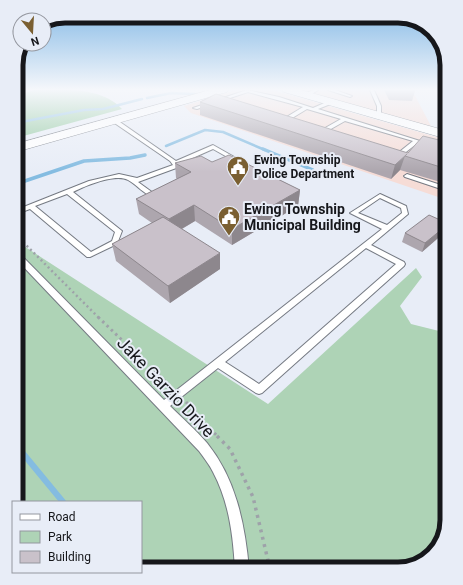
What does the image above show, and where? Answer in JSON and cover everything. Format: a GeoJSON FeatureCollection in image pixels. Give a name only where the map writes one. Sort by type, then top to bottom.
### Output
{"type":"FeatureCollection","features":[{"type":"Feature","properties":{"kind":"main road"},"geometry":{"type":"LineString","coordinates":[[23,146],[128,117]]}},
{"type":"Feature","properties":{"kind":"main road"},"geometry":{"type":"LineString","coordinates":[[384,117],[440,133]]}},
{"type":"Feature","properties":{"kind":"lane"},"geometry":{"type":"LineString","coordinates":[[286,117],[279,123],[287,125]]}},
{"type":"Feature","properties":{"kind":"lane"},"geometry":{"type":"LineString","coordinates":[[340,117],[425,143]]}},
{"type":"Feature","properties":{"kind":"lane"},"geometry":{"type":"LineString","coordinates":[[324,137],[317,135],[345,119]]}},
{"type":"Feature","properties":{"kind":"lane"},"geometry":{"type":"LineString","coordinates":[[115,121],[172,160],[175,164]]}},
{"type":"Feature","properties":{"kind":"lane"},"geometry":{"type":"LineString","coordinates":[[386,157],[394,160],[417,141]]}},
{"type":"Feature","properties":{"kind":"lane"},"geometry":{"type":"LineString","coordinates":[[23,209],[91,182],[119,176],[137,180],[177,166],[175,164],[213,147],[233,158],[222,164]]}},
{"type":"Feature","properties":{"kind":"lane"},"geometry":{"type":"LineString","coordinates":[[407,176],[440,187]]}},
{"type":"Feature","properties":{"kind":"lane"},"geometry":{"type":"LineString","coordinates":[[129,178],[154,196]]}},
{"type":"Feature","properties":{"kind":"lane"},"geometry":{"type":"LineString","coordinates":[[31,206],[90,255],[116,242],[119,231],[68,191]]}},
{"type":"Feature","properties":{"kind":"lane"},"geometry":{"type":"LineString","coordinates":[[163,406],[405,214],[404,207],[380,196],[353,213],[387,228]]}},
{"type":"Feature","properties":{"kind":"lane"},"geometry":{"type":"LineString","coordinates":[[217,362],[259,390],[401,264],[366,245]]}},
{"type":"Feature","properties":{"kind":"lane","name":"Jake Garzio Drive"},"geometry":{"type":"LineString","coordinates":[[23,262],[203,447],[219,471],[231,499],[239,532],[241,562]]}},
{"type":"Feature","properties":{"kind":"shaded area"},"geometry":{"type":"Polygon","coordinates":[[[204,117],[368,117],[440,138],[440,198],[204,117]]]}},
{"type":"Feature","properties":{"kind":"shaded area"},"geometry":{"type":"Polygon","coordinates":[[[395,117],[426,117],[432,128],[395,117]]]}},
{"type":"Feature","properties":{"kind":"green space"},"geometry":{"type":"Polygon","coordinates":[[[23,117],[92,117],[23,136],[23,117]]]}},
{"type":"Feature","properties":{"kind":"green space"},"geometry":{"type":"Polygon","coordinates":[[[23,246],[268,404],[416,268],[422,277],[400,306],[411,324],[440,331],[440,526],[437,536],[431,546],[417,558],[404,562],[142,562],[142,501],[23,501],[23,246]]]}},
{"type":"Feature","properties":{"kind":"building"},"geometry":{"type":"Polygon","coordinates":[[[247,117],[292,117],[408,153],[423,136],[440,140],[440,167],[405,156],[407,154],[395,165],[247,117]]]}},
{"type":"Feature","properties":{"kind":"building"},"geometry":{"type":"Polygon","coordinates":[[[229,155],[300,190],[232,229],[194,205],[169,219],[136,199],[191,172],[175,163],[201,156],[212,162],[229,155]]]}},
{"type":"Feature","properties":{"kind":"building"},"geometry":{"type":"Polygon","coordinates":[[[429,215],[440,220],[440,231],[425,243],[405,233],[429,215]]]}},
{"type":"Feature","properties":{"kind":"building"},"geometry":{"type":"Polygon","coordinates":[[[163,217],[220,253],[168,286],[112,244],[163,217]]]}},
{"type":"Feature","properties":{"kind":"waterway"},"geometry":{"type":"LineString","coordinates":[[23,123],[26,121],[46,117]]}},
{"type":"Feature","properties":{"kind":"waterway"},"geometry":{"type":"LineString","coordinates":[[166,146],[205,130],[223,132],[265,150]]}},
{"type":"Feature","properties":{"kind":"waterway"},"geometry":{"type":"LineString","coordinates":[[263,149],[313,170]]}},
{"type":"Feature","properties":{"kind":"waterway"},"geometry":{"type":"LineString","coordinates":[[23,182],[84,161],[130,158],[145,155]]}},
{"type":"Feature","properties":{"kind":"waterway"},"geometry":{"type":"LineString","coordinates":[[23,453],[62,501]]}},
{"type":"Feature","properties":{"kind":"place","name":"Ewing Township Police Department"},"geometry":{"type":"Point","coordinates":[238,186]}},
{"type":"Feature","properties":{"kind":"place","name":"Ewing Township Municipal Building"},"geometry":{"type":"Point","coordinates":[229,236]}}]}
